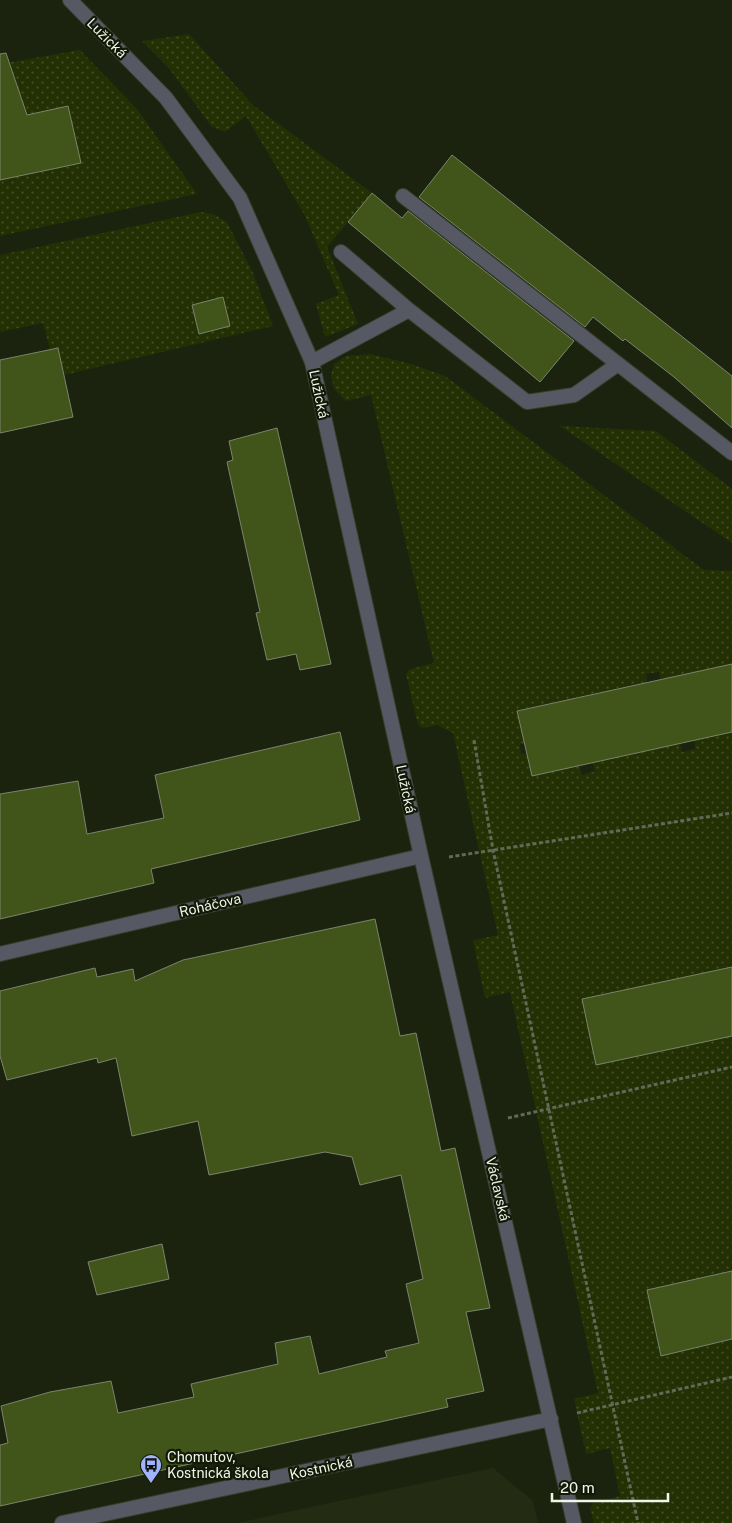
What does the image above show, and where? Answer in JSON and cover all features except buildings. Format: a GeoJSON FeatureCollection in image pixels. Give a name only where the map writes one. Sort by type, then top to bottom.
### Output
{"type":"FeatureCollection","features":[{"type":"Feature","properties":{"kind":"street","name":"Lužická"},"geometry":{"type":"LineString","coordinates":[[70,0],[166,98],[240,198],[312,362],[421,859]]}},
{"type":"Feature","properties":{"kind":"street"},"geometry":{"type":"LineString","coordinates":[[403,196],[732,453]]}},
{"type":"Feature","properties":{"kind":"street"},"geometry":{"type":"LineString","coordinates":[[341,252],[409,310],[527,402],[574,395],[618,364]]}},
{"type":"Feature","properties":{"kind":"street"},"geometry":{"type":"LineString","coordinates":[[312,362],[409,310]]}},
{"type":"Feature","properties":{"kind":"street","name":"Roháčova"},"geometry":{"type":"LineString","coordinates":[[0,954],[421,859]]}},
{"type":"Feature","properties":{"kind":"street","name":"Václavská"},"geometry":{"type":"LineString","coordinates":[[421,859],[574,1523]]}},
{"type":"Feature","properties":{"kind":"street","name":"Kostnická"},"geometry":{"type":"LineString","coordinates":[[62,1523],[551,1419]]}},
{"type":"Feature","properties":{"kind":"path"},"geometry":{"type":"LineString","coordinates":[[474,740],[494,850],[638,1523]]}},
{"type":"Feature","properties":{"kind":"path"},"geometry":{"type":"LineString","coordinates":[[421,859],[494,850],[732,813]]}},
{"type":"Feature","properties":{"kind":"path"},"geometry":{"type":"LineString","coordinates":[[483,1124],[732,1067]]}},
{"type":"Feature","properties":{"kind":"path"},"geometry":{"type":"LineString","coordinates":[[551,1419],[732,1377]]}},
{"type":"Feature","properties":{"kind":"shaded area"},"geometry":{"type":"Polygon","coordinates":[[[189,34],[253,105],[372,193],[327,247],[358,324],[325,337],[316,304],[339,295],[305,216],[246,116],[225,132],[211,126],[169,68],[142,41],[189,34]]]}},
{"type":"Feature","properties":{"kind":"shaded area"},"geometry":{"type":"Polygon","coordinates":[[[80,50],[137,109],[197,194],[0,236],[0,64],[80,50]]]}},
{"type":"Feature","properties":{"kind":"shaded area"},"geometry":{"type":"Polygon","coordinates":[[[201,212],[213,214],[227,222],[253,273],[273,326],[64,375],[58,348],[50,349],[43,323],[0,332],[0,255],[201,212]]]}},
{"type":"Feature","properties":{"kind":"shaded area"},"geometry":{"type":"Polygon","coordinates":[[[370,354],[411,364],[445,376],[704,570],[732,571],[732,664],[660,679],[659,672],[646,674],[647,682],[518,710],[526,743],[520,744],[521,754],[528,753],[579,765],[582,775],[595,771],[592,762],[680,743],[682,752],[695,749],[694,740],[732,732],[732,1523],[594,1523],[590,1508],[593,1503],[620,1496],[610,1448],[586,1454],[574,1399],[598,1393],[510,992],[485,998],[473,940],[498,935],[453,733],[437,725],[423,728],[418,725],[406,674],[410,669],[434,663],[371,395],[346,401],[334,389],[331,375],[334,364],[346,356],[370,354]]]}},
{"type":"Feature","properties":{"kind":"shaded area"},"geometry":{"type":"Polygon","coordinates":[[[560,426],[656,431],[732,489],[732,543],[560,426]]]}},
{"type":"Feature","properties":{"kind":"shaded area"},"geometry":{"type":"Polygon","coordinates":[[[493,1468],[533,1501],[538,1523],[237,1523],[493,1468]]]}},
{"type":"Feature","properties":{"kind":"place","name":"Chomutov, Kostnická škola"},"geometry":{"type":"Point","coordinates":[151,1484]}}]}
